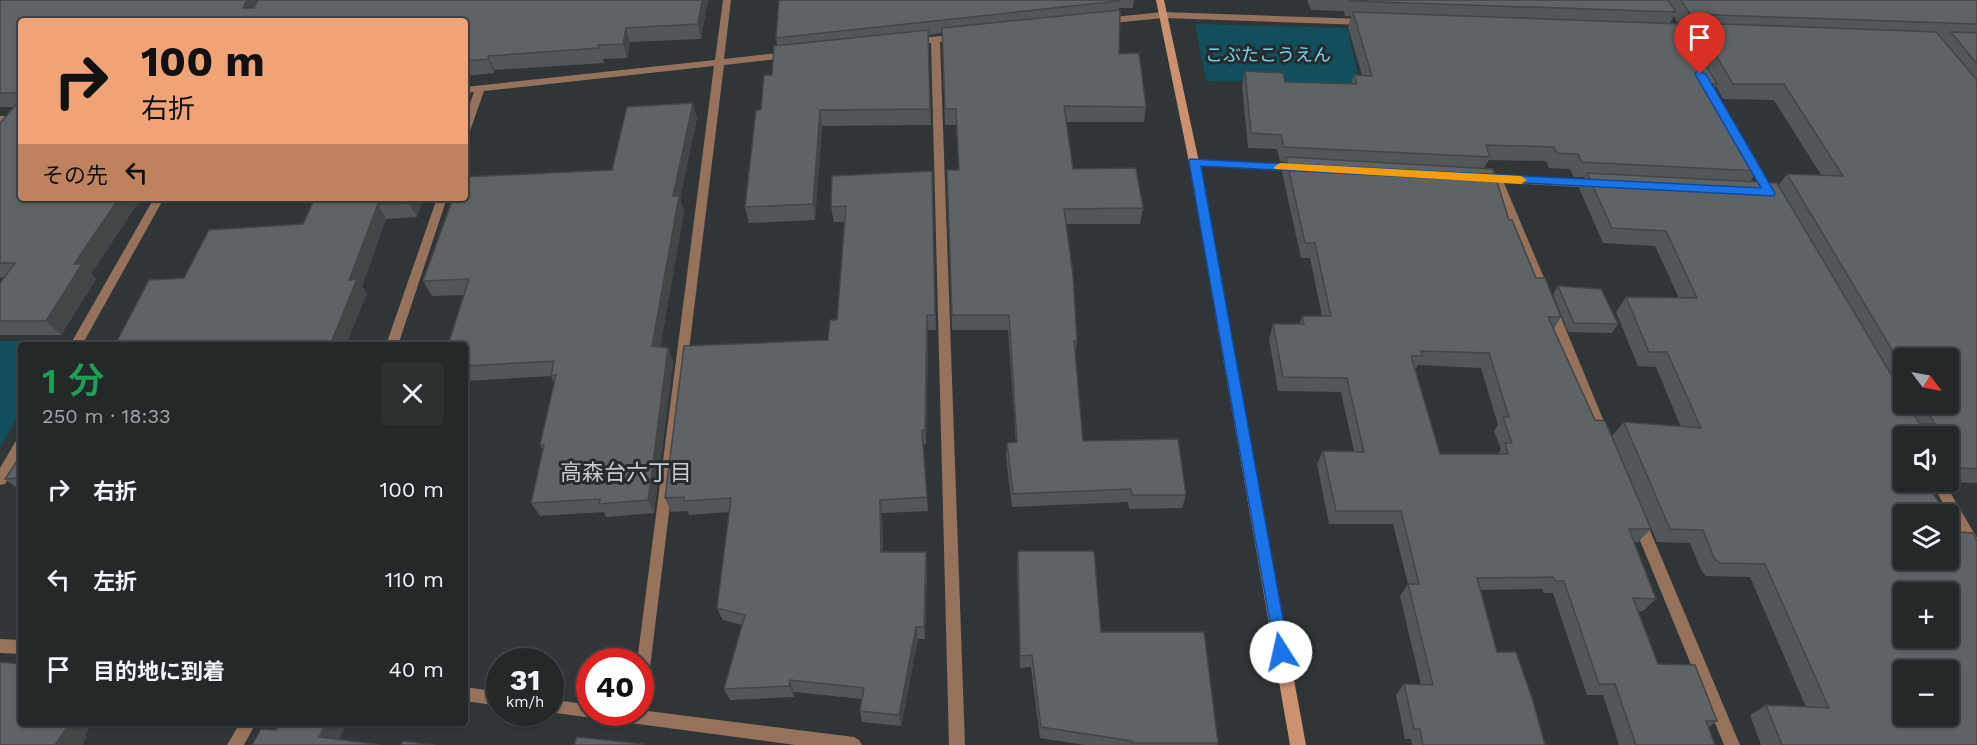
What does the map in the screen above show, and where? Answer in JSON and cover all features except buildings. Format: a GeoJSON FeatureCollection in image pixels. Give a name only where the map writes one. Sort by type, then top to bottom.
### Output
{"type":"FeatureCollection","features":[{"type":"Feature","properties":{"kind":"street"},"geometry":{"type":"LineString","coordinates":[[645,648],[727,0]]}},
{"type":"Feature","properties":{"kind":"street"},"geometry":{"type":"LineString","coordinates":[[1160,0],[1194,162],[1298,745]]}},
{"type":"Feature","properties":{"kind":"street"},"geometry":{"type":"LineString","coordinates":[[1094,22],[1163,15],[1378,23]]}},
{"type":"Feature","properties":{"kind":"street"},"geometry":{"type":"LineString","coordinates":[[901,43],[969,36]]}},
{"type":"Feature","properties":{"kind":"street"},"geometry":{"type":"LineString","coordinates":[[935,40],[957,745]]}},
{"type":"Feature","properties":{"kind":"street"},"geometry":{"type":"LineString","coordinates":[[468,90],[798,54]]}},
{"type":"Feature","properties":{"kind":"street"},"geometry":{"type":"LineString","coordinates":[[468,122],[480,88]]}},
{"type":"Feature","properties":{"kind":"street"},"geometry":{"type":"LineString","coordinates":[[0,119],[18,119]]}},
{"type":"Feature","properties":{"kind":"street"},"geometry":{"type":"LineString","coordinates":[[1746,153],[1772,198],[1758,192]]}},
{"type":"Feature","properties":{"kind":"street"},"geometry":{"type":"LineString","coordinates":[[1194,162],[1311,168]]}},
{"type":"Feature","properties":{"kind":"street"},"geometry":{"type":"LineString","coordinates":[[1604,184],[1492,179],[1610,451]]}},
{"type":"Feature","properties":{"kind":"street"},"geometry":{"type":"LineString","coordinates":[[78,342],[157,201]]}},
{"type":"Feature","properties":{"kind":"street"},"geometry":{"type":"LineString","coordinates":[[393,342],[441,201]]}},
{"type":"Feature","properties":{"kind":"street"},"geometry":{"type":"LineString","coordinates":[[0,480],[18,447]]}},
{"type":"Feature","properties":{"kind":"street"},"geometry":{"type":"LineString","coordinates":[[1943,492],[1977,550]]}},
{"type":"Feature","properties":{"kind":"street"},"geometry":{"type":"LineString","coordinates":[[1633,506],[1732,745]]}},
{"type":"Feature","properties":{"kind":"street"},"geometry":{"type":"LineString","coordinates":[[0,646],[18,647]]}},
{"type":"Feature","properties":{"kind":"street"},"geometry":{"type":"LineString","coordinates":[[468,694],[486,697]]}},
{"type":"Feature","properties":{"kind":"street"},"geometry":{"type":"LineString","coordinates":[[654,717],[854,745]]}},
{"type":"Feature","properties":{"kind":"street"},"geometry":{"type":"LineString","coordinates":[[234,745],[246,726]]}},
{"type":"Feature","properties":{"kind":"green space","name":"こぶたこうえん"},"geometry":{"type":"Polygon","coordinates":[[[1195,24],[1347,28],[1360,83],[1206,81],[1195,24]]]}},
{"type":"Feature","properties":{"kind":"green space"},"geometry":{"type":"Polygon","coordinates":[[[0,341],[61,341],[18,342],[18,416],[0,448],[0,341]]]}},
{"type":"Feature","properties":{"kind":"slow traffic"},"geometry":{"type":"LineString","coordinates":[[1280,167],[1521,180]]}},
{"type":"Feature","properties":{"kind":"district","name":"高森台六丁目"},"geometry":{"type":"Point","coordinates":[626,472]}},
{"type":"Feature","properties":{"kind":"route"},"geometry":{"type":"LineString","coordinates":[[1281,652],[1194,162],[1769,193],[1700,74]]}}]}
